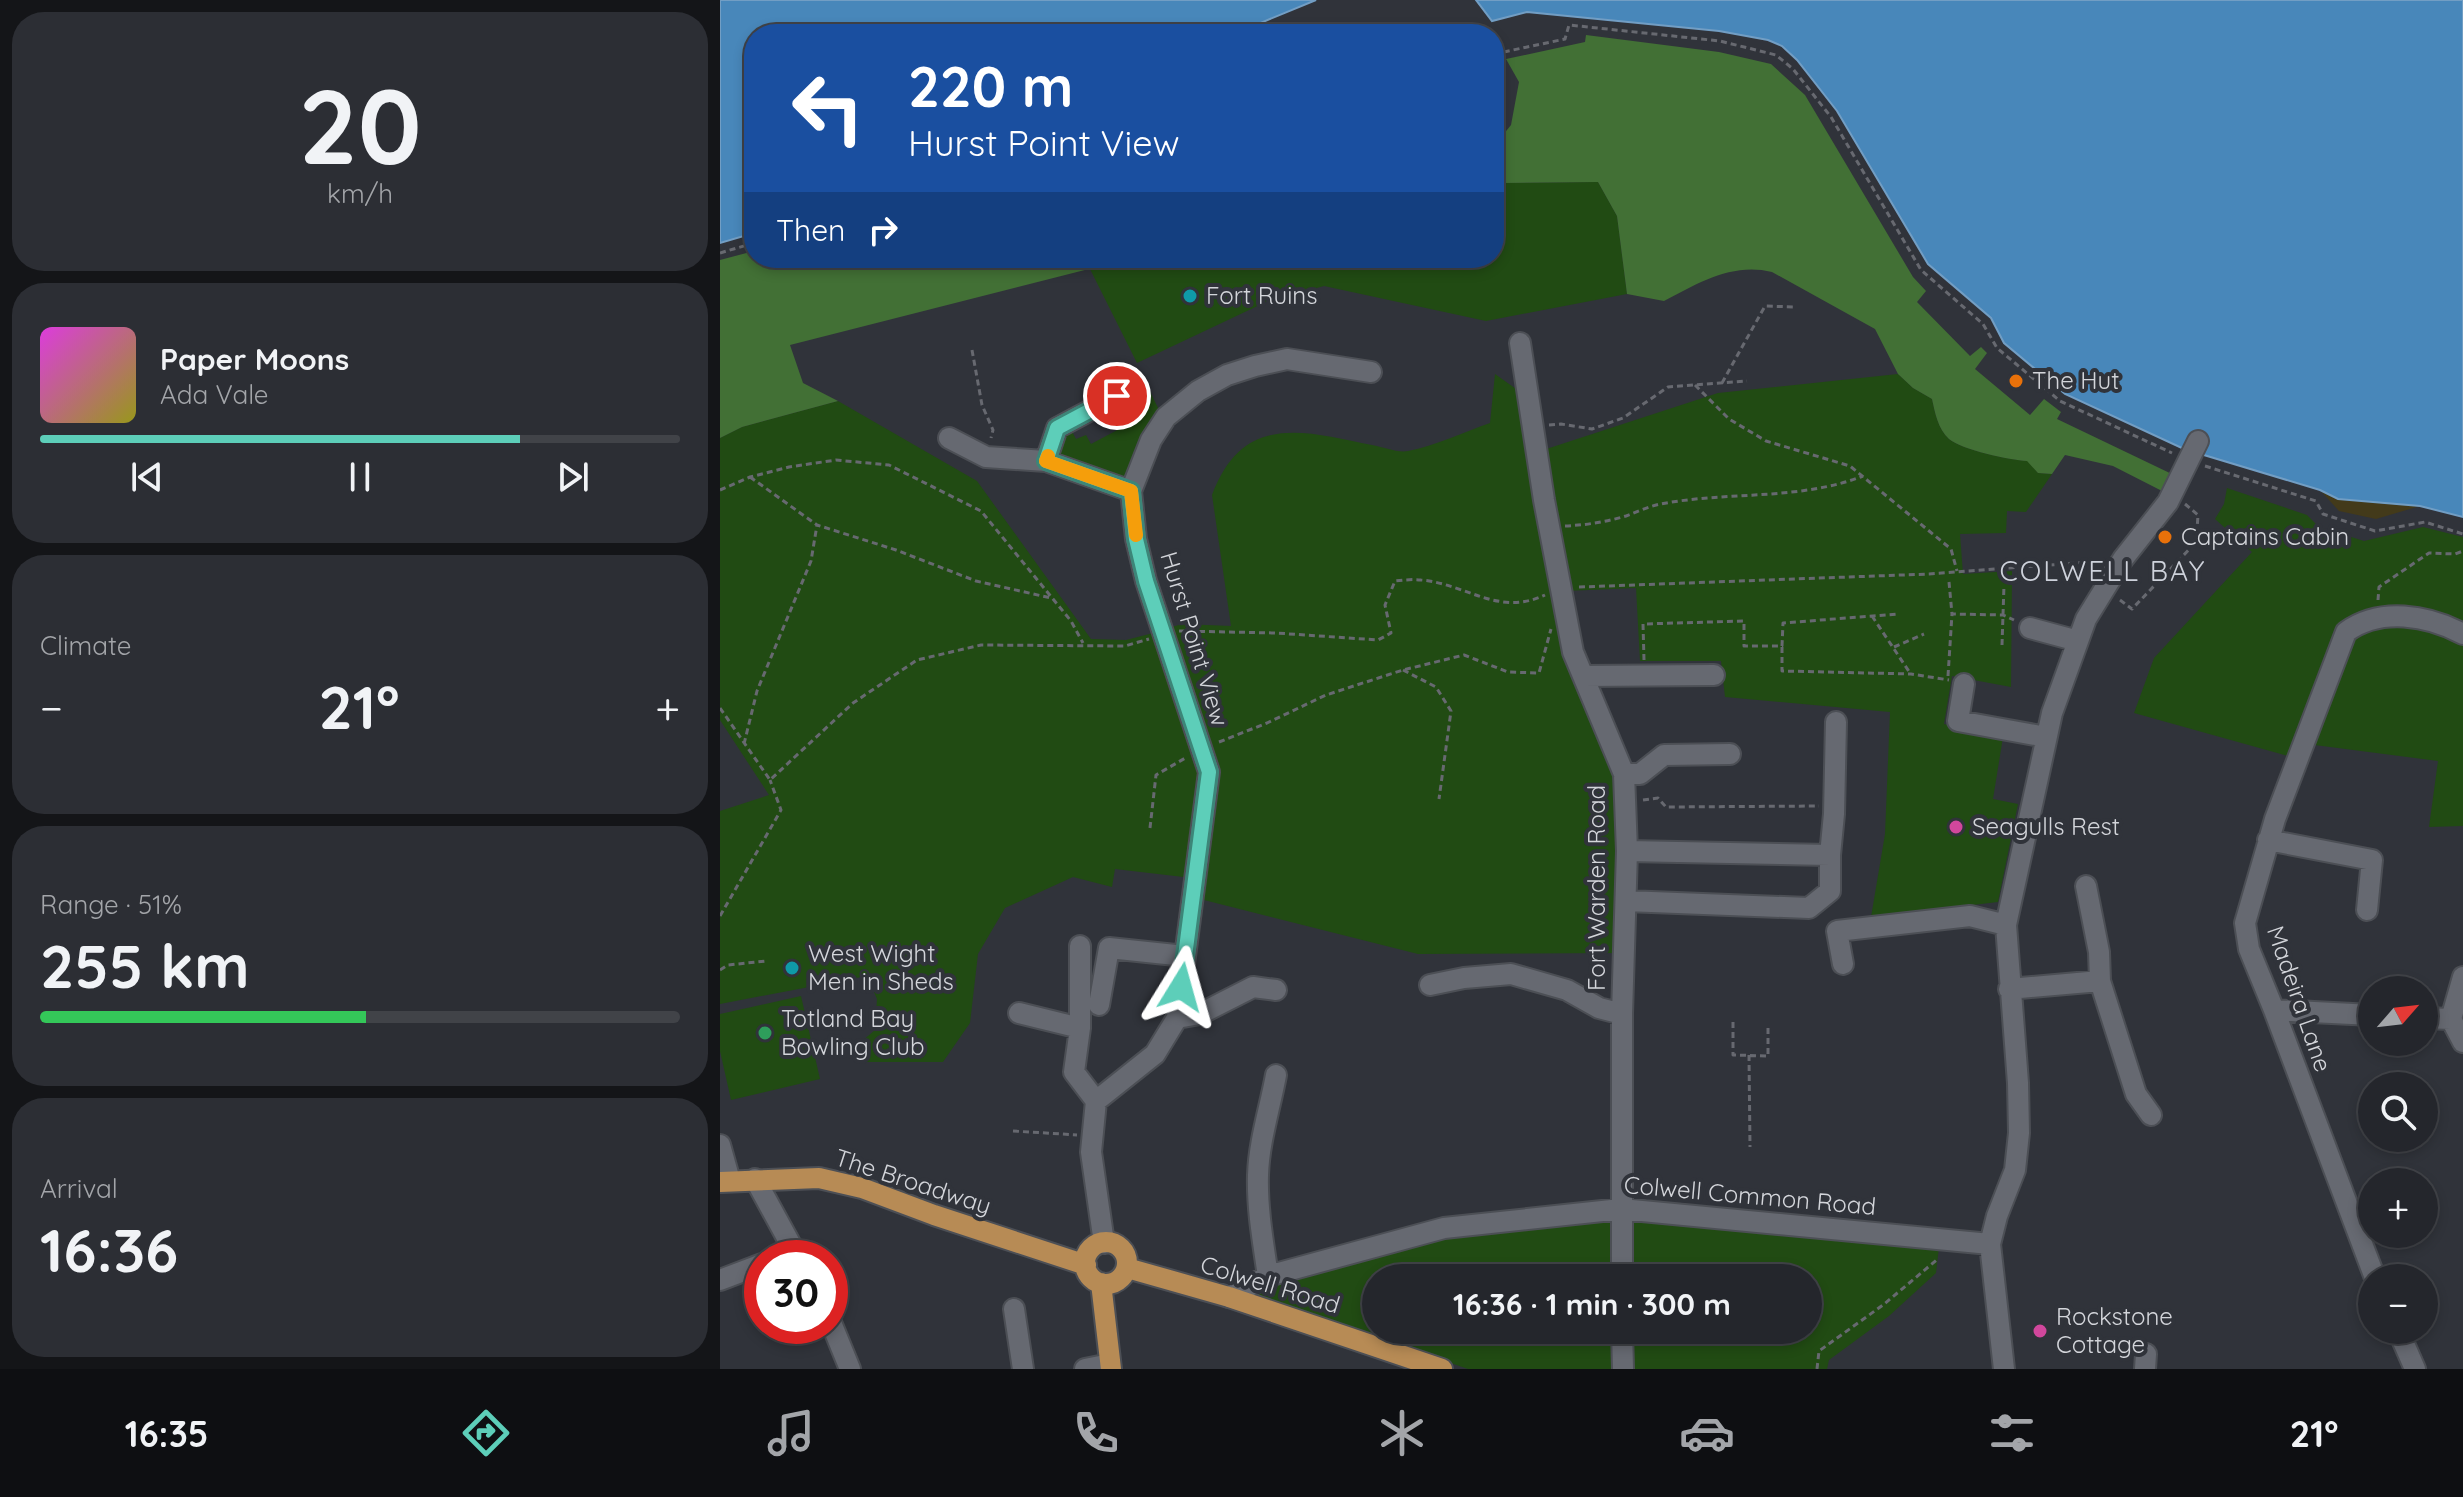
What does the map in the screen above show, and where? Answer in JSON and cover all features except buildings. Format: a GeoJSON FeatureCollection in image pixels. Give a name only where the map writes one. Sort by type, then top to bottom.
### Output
{"type":"FeatureCollection","features":[{"type":"Feature","properties":{"kind":"main road","name":"The Broadway"},"geometry":{"type":"LineString","coordinates":[[725,1182],[819,1178],[862,1188],[1086,1265]]}},
{"type":"Feature","properties":{"kind":"main road"},"geometry":{"type":"LineString","coordinates":[[1104,1243],[1118,1245],[1125,1253],[1127,1268],[1117,1281],[1101,1283],[1090,1275],[1086,1265],[1090,1251],[1104,1243]]}},
{"type":"Feature","properties":{"kind":"main road","name":"Colwell Road"},"geometry":{"type":"LineString","coordinates":[[1127,1268],[1229,1297],[1401,1361],[1442,1369]]}},
{"type":"Feature","properties":{"kind":"main road"},"geometry":{"type":"LineString","coordinates":[[1101,1283],[1110,1366]]}},
{"type":"Feature","properties":{"kind":"street","name":"Fort Warden Road"},"geometry":{"type":"LineString","coordinates":[[1520,343],[1549,527],[1573,652],[1624,774],[1627,851],[1622,1014],[1622,1264]]}},
{"type":"Feature","properties":{"kind":"street","name":"Hurst Point View"},"geometry":{"type":"LineString","coordinates":[[1096,1101],[1155,1054],[1177,1018],[1209,772],[1146,581],[1136,539],[1131,491],[1151,440],[1166,417],[1198,391],[1227,375],[1287,359],[1371,372]]}},
{"type":"Feature","properties":{"kind":"street"},"geometry":{"type":"LineString","coordinates":[[1046,461],[1057,428],[1117,396]]}},
{"type":"Feature","properties":{"kind":"street"},"geometry":{"type":"LineString","coordinates":[[949,438],[986,457],[1046,461],[1131,491]]}},
{"type":"Feature","properties":{"kind":"street"},"geometry":{"type":"LineString","coordinates":[[2004,1369],[1990,1244],[2015,1170],[2019,1133],[2006,925],[2052,713],[2086,619],[2123,559],[2173,493],[2198,441]]}},
{"type":"Feature","properties":{"kind":"street"},"geometry":{"type":"LineString","coordinates":[[2376,616],[2398,616],[2445,625],[2463,634]]}},
{"type":"Feature","properties":{"kind":"street","name":"Madeira Lane"},"geometry":{"type":"LineString","coordinates":[[2370,1264],[2249,949],[2245,923],[2268,840],[2346,632],[2359,622],[2376,616]]}},
{"type":"Feature","properties":{"kind":"street"},"geometry":{"type":"LineString","coordinates":[[2030,628],[2078,641]]}},
{"type":"Feature","properties":{"kind":"street"},"geometry":{"type":"LineString","coordinates":[[1583,676],[1714,675]]}},
{"type":"Feature","properties":{"kind":"street"},"geometry":{"type":"LineString","coordinates":[[1964,684],[1958,721],[2046,737]]}},
{"type":"Feature","properties":{"kind":"street"},"geometry":{"type":"LineString","coordinates":[[1626,901],[1809,908],[1830,891],[1836,722]]}},
{"type":"Feature","properties":{"kind":"street"},"geometry":{"type":"LineString","coordinates":[[1624,774],[1640,774],[1664,755],[1730,754]]}},
{"type":"Feature","properties":{"kind":"street"},"geometry":{"type":"LineString","coordinates":[[2268,840],[2372,860],[2367,910]]}},
{"type":"Feature","properties":{"kind":"street"},"geometry":{"type":"LineString","coordinates":[[1627,851],[1830,855]]}},
{"type":"Feature","properties":{"kind":"street"},"geometry":{"type":"LineString","coordinates":[[2086,886],[2099,952],[2100,981],[2136,1094],[2151,1115]]}},
{"type":"Feature","properties":{"kind":"street"},"geometry":{"type":"LineString","coordinates":[[1843,964],[1837,931],[1970,916],[2006,925]]}},
{"type":"Feature","properties":{"kind":"street"},"geometry":{"type":"LineString","coordinates":[[1082,946],[1080,1028],[1074,1072],[1096,1101],[1091,1152],[1104,1243]]}},
{"type":"Feature","properties":{"kind":"street"},"geometry":{"type":"LineString","coordinates":[[1099,1005],[1109,948],[1185,956]]}},
{"type":"Feature","properties":{"kind":"street"},"geometry":{"type":"LineString","coordinates":[[1430,985],[1511,974],[1567,990],[1599,1008],[1622,1014]]}},
{"type":"Feature","properties":{"kind":"street"},"geometry":{"type":"LineString","coordinates":[[2463,977],[2451,1019],[2463,1042]]}},
{"type":"Feature","properties":{"kind":"street"},"geometry":{"type":"LineString","coordinates":[[2009,989],[2100,981]]}},
{"type":"Feature","properties":{"kind":"street"},"geometry":{"type":"LineString","coordinates":[[1177,1018],[1200,1014],[1253,987],[1276,990]]}},
{"type":"Feature","properties":{"kind":"street"},"geometry":{"type":"LineString","coordinates":[[2274,1010],[2358,1014]]}},
{"type":"Feature","properties":{"kind":"street"},"geometry":{"type":"LineString","coordinates":[[1019,1013],[1080,1028]]}},
{"type":"Feature","properties":{"kind":"street"},"geometry":{"type":"LineString","coordinates":[[2438,1019],[2451,1019]]}},
{"type":"Feature","properties":{"kind":"street"},"geometry":{"type":"LineString","coordinates":[[1268,1276],[1258,1218],[1258,1173],[1262,1136],[1276,1075]]}},
{"type":"Feature","properties":{"kind":"street"},"geometry":{"type":"LineString","coordinates":[[720,1145],[725,1182]]}},
{"type":"Feature","properties":{"kind":"street"},"geometry":{"type":"LineString","coordinates":[[755,1179],[783,1240]]}},
{"type":"Feature","properties":{"kind":"street","name":"Colwell Common Road"},"geometry":{"type":"LineString","coordinates":[[1229,1297],[1268,1276],[1444,1228],[1621,1209],[1990,1244]]}},
{"type":"Feature","properties":{"kind":"street"},"geometry":{"type":"LineString","coordinates":[[720,1280],[744,1271]]}},
{"type":"Feature","properties":{"kind":"street"},"geometry":{"type":"LineString","coordinates":[[1014,1309],[1023,1369]]}},
{"type":"Feature","properties":{"kind":"street"},"geometry":{"type":"LineString","coordinates":[[840,1344],[850,1369]]}},
{"type":"Feature","properties":{"kind":"street"},"geometry":{"type":"LineString","coordinates":[[1622,1344],[1623,1369]]}},
{"type":"Feature","properties":{"kind":"street"},"geometry":{"type":"LineString","coordinates":[[2404,1344],[2415,1369]]}},
{"type":"Feature","properties":{"kind":"street"},"geometry":{"type":"LineString","coordinates":[[1085,1369],[1110,1366]]}},
{"type":"Feature","properties":{"kind":"path"},"geometry":{"type":"LineString","coordinates":[[1504,52],[1565,39],[1569,25],[1720,41],[1776,55],[1793,69],[1831,117],[1921,270],[1983,324],[1997,348],[2060,401],[2190,461],[2316,501],[2323,514],[2375,531],[2425,522],[2463,534]]}},
{"type":"Feature","properties":{"kind":"path"},"geometry":{"type":"LineString","coordinates":[[720,253],[744,246]]}},
{"type":"Feature","properties":{"kind":"path"},"geometry":{"type":"LineString","coordinates":[[1722,383],[1765,306],[1796,307]]}},
{"type":"Feature","properties":{"kind":"path"},"geometry":{"type":"LineString","coordinates":[[972,350],[982,405],[993,430],[986,457]]}},
{"type":"Feature","properties":{"kind":"path"},"geometry":{"type":"LineString","coordinates":[[1533,427],[1561,424],[1592,429],[1623,418],[1668,387],[1747,381]]}},
{"type":"Feature","properties":{"kind":"path"},"geometry":{"type":"LineString","coordinates":[[1695,385],[1729,419],[1766,441],[1850,466],[1951,549],[1957,572]]}},
{"type":"Feature","properties":{"kind":"path"},"geometry":{"type":"LineString","coordinates":[[720,490],[750,477],[836,460],[889,465],[981,511],[1071,621],[1084,645]]}},
{"type":"Feature","properties":{"kind":"path"},"geometry":{"type":"LineString","coordinates":[[1549,527],[1587,525],[1627,516],[1659,504],[1810,490],[1846,483],[1863,476]]}},
{"type":"Feature","properties":{"kind":"path"},"geometry":{"type":"LineString","coordinates":[[750,477],[817,525],[896,550],[976,581],[1053,598]]}},
{"type":"Feature","properties":{"kind":"path"},"geometry":{"type":"LineString","coordinates":[[2105,588],[2132,609],[2202,536],[2197,530],[2198,515],[2173,493]]}},
{"type":"Feature","properties":{"kind":"path"},"geometry":{"type":"LineString","coordinates":[[744,744],[757,691],[811,561],[817,525]]}},
{"type":"Feature","properties":{"kind":"path"},"geometry":{"type":"LineString","coordinates":[[2376,616],[2379,587],[2429,553],[2455,554],[2463,551]]}},
{"type":"Feature","properties":{"kind":"path"},"geometry":{"type":"LineString","coordinates":[[770,780],[853,703],[917,660],[981,645],[1125,646],[1186,629],[1378,640],[1391,633],[1385,605],[1395,581],[1422,580],[1502,603],[1562,596],[2123,559]]}},
{"type":"Feature","properties":{"kind":"path"},"geometry":{"type":"LineString","coordinates":[[1898,614],[1783,623],[1782,671],[1911,674],[1948,679],[1952,614],[1949,582]]}},
{"type":"Feature","properties":{"kind":"path"},"geometry":{"type":"LineString","coordinates":[[2002,645],[2004,585]]}},
{"type":"Feature","properties":{"kind":"path"},"geometry":{"type":"LineString","coordinates":[[1150,828],[1156,775],[1201,748],[1267,723],[1326,695],[1403,670],[1464,655],[1508,672],[1539,673],[1562,596]]}},
{"type":"Feature","properties":{"kind":"path"},"geometry":{"type":"LineString","coordinates":[[1952,614],[2003,615],[2030,628]]}},
{"type":"Feature","properties":{"kind":"path"},"geometry":{"type":"LineString","coordinates":[[1872,616],[1911,674]]}},
{"type":"Feature","properties":{"kind":"path"},"geometry":{"type":"LineString","coordinates":[[1645,676],[1643,624],[1744,621],[1744,646],[1782,646]]}},
{"type":"Feature","properties":{"kind":"path"},"geometry":{"type":"LineString","coordinates":[[1894,647],[1924,634]]}},
{"type":"Feature","properties":{"kind":"path"},"geometry":{"type":"LineString","coordinates":[[1403,670],[1436,687],[1451,711],[1439,799]]}},
{"type":"Feature","properties":{"kind":"path"},"geometry":{"type":"LineString","coordinates":[[720,708],[770,780],[781,810],[720,916]]}},
{"type":"Feature","properties":{"kind":"path"},"geometry":{"type":"LineString","coordinates":[[1634,801],[1658,798],[1666,807],[1752,808],[1834,804]]}},
{"type":"Feature","properties":{"kind":"path"},"geometry":{"type":"LineString","coordinates":[[720,970],[728,965],[766,961]]}},
{"type":"Feature","properties":{"kind":"path"},"geometry":{"type":"LineString","coordinates":[[1733,1022],[1733,1055],[1768,1056],[1768,1025]]}},
{"type":"Feature","properties":{"kind":"path"},"geometry":{"type":"LineString","coordinates":[[1749,1055],[1750,1147]]}},
{"type":"Feature","properties":{"kind":"path"},"geometry":{"type":"LineString","coordinates":[[1013,1131],[1092,1136]]}},
{"type":"Feature","properties":{"kind":"path"},"geometry":{"type":"LineString","coordinates":[[1817,1369],[1819,1351],[1883,1305],[1961,1241]]}},
{"type":"Feature","properties":{"kind":"green space"},"geometry":{"type":"Polygon","coordinates":[[[1586,35],[1719,52],[1771,64],[1805,95],[1913,277],[1926,291],[1917,302],[1970,356],[1981,347],[1987,353],[1975,369],[2030,415],[2044,399],[2061,412],[2057,419],[2176,476],[2164,492],[2113,466],[2065,455],[2052,474],[2038,473],[2027,461],[1986,454],[1955,443],[1942,430],[1932,399],[1898,374],[1875,329],[1772,272],[1730,272],[1703,281],[1664,301],[1627,294],[1617,216],[1598,182],[1504,183],[1504,134],[1511,125],[1519,82],[1506,59],[1585,42],[1586,35]]]}},
{"type":"Feature","properties":{"kind":"green space"},"geometry":{"type":"Polygon","coordinates":[[[1598,182],[1617,216],[1627,294],[1486,321],[1324,286],[1266,302],[1137,363],[1090,268],[1504,268],[1504,183],[1598,182]]]}},
{"type":"Feature","properties":{"kind":"green space"},"geometry":{"type":"Polygon","coordinates":[[[744,254],[744,268],[1093,268],[790,345],[803,383],[838,401],[742,427],[720,438],[720,260],[744,254]]]}},
{"type":"Feature","properties":{"kind":"green space"},"geometry":{"type":"Polygon","coordinates":[[[1141,373],[1160,412],[1126,481],[1054,456],[1069,426],[1076,439],[1086,435],[1091,444],[1123,427],[1118,416],[1128,410],[1115,387],[1141,373]]]}},
{"type":"Feature","properties":{"kind":"green space"},"geometry":{"type":"Polygon","coordinates":[[[1495,374],[1519,391],[1531,454],[1718,393],[1898,374],[1932,399],[1940,426],[1955,443],[1975,451],[2028,461],[2038,473],[2052,474],[2026,512],[2007,511],[2006,533],[1960,534],[1963,574],[2012,571],[2011,687],[1952,676],[1944,724],[2003,737],[1993,799],[2018,804],[1998,902],[1871,917],[1885,834],[1890,712],[1725,697],[1721,661],[1640,661],[1636,588],[1565,591],[1554,576],[1620,776],[1621,953],[1418,954],[1196,898],[1213,772],[1167,628],[1183,624],[1231,626],[1212,495],[1225,468],[1241,450],[1258,439],[1278,434],[1323,435],[1400,451],[1439,442],[1490,423],[1495,374]]]}},
{"type":"Feature","properties":{"kind":"green space"},"geometry":{"type":"Polygon","coordinates":[[[838,401],[977,481],[1091,639],[1126,640],[1161,631],[1205,773],[1192,878],[1115,869],[1112,887],[1073,877],[1005,908],[978,954],[970,1023],[943,1062],[865,1062],[861,1042],[875,1030],[877,999],[867,976],[720,1004],[720,811],[769,795],[720,720],[720,438],[742,427],[838,401]]]}},
{"type":"Feature","properties":{"kind":"green space"},"geometry":{"type":"Polygon","coordinates":[[[2227,488],[2307,515],[2319,527],[2364,541],[2423,527],[2463,537],[2463,630],[2358,619],[2295,758],[2134,713],[2154,658],[2252,552],[2215,519],[2224,504],[2227,488]]]}},
{"type":"Feature","properties":{"kind":"green space"},"geometry":{"type":"Polygon","coordinates":[[[2377,620],[2463,637],[2463,826],[2429,827],[2438,761],[2307,744],[2349,633],[2377,620]]]}},
{"type":"Feature","properties":{"kind":"green space","name":"Totland Bay Bowling Club"},"geometry":{"type":"Polygon","coordinates":[[[801,996],[820,1079],[731,1100],[720,1051],[720,1014],[801,996]]]}},
{"type":"Feature","properties":{"kind":"green space"},"geometry":{"type":"Polygon","coordinates":[[[1630,1216],[1939,1247],[1936,1273],[1889,1316],[1829,1360],[1827,1369],[1468,1369],[1395,1344],[1822,1344],[1822,1264],[1362,1264],[1362,1333],[1253,1295],[1281,1280],[1442,1237],[1630,1216]]]}},
{"type":"Feature","properties":{"kind":"sand"},"geometry":{"type":"Polygon","coordinates":[[[2320,490],[2338,499],[2420,506],[2376,519],[2339,511],[2320,490]]]}},
{"type":"Feature","properties":{"kind":"water"},"geometry":{"type":"Polygon","coordinates":[[[720,0],[1316,0],[1258,24],[744,24],[744,236],[720,243],[720,0]]]}},
{"type":"Feature","properties":{"kind":"water"},"geometry":{"type":"Polygon","coordinates":[[[1476,0],[2463,0],[2463,517],[2420,506],[2338,499],[2320,490],[2184,449],[2065,394],[2004,343],[1991,318],[1928,264],[1837,111],[1797,60],[1782,46],[1768,40],[1719,31],[1527,12],[1492,21],[1476,0]]]}},
{"type":"Feature","properties":{"kind":"slow traffic"},"geometry":{"type":"LineString","coordinates":[[1048,456],[1046,461],[1131,491],[1136,535]]}},
{"type":"Feature","properties":{"kind":"place","name":"Fort Ruins"},"geometry":{"type":"Point","coordinates":[1190,296]}},
{"type":"Feature","properties":{"kind":"place","name":"The Hut"},"geometry":{"type":"Point","coordinates":[2016,381]}},
{"type":"Feature","properties":{"kind":"place","name":"Captains Cabin"},"geometry":{"type":"Point","coordinates":[2165,537]}},
{"type":"Feature","properties":{"kind":"place","name":"Seagulls Rest"},"geometry":{"type":"Point","coordinates":[1956,827]}},
{"type":"Feature","properties":{"kind":"place","name":"West Wight Men in Sheds"},"geometry":{"type":"Point","coordinates":[792,968]}},
{"type":"Feature","properties":{"kind":"place","name":"Totland Bay Bowling Club"},"geometry":{"type":"Point","coordinates":[765,1033]}},
{"type":"Feature","properties":{"kind":"place","name":"Rockstone Cottage"},"geometry":{"type":"Point","coordinates":[2040,1331]}},
{"type":"Feature","properties":{"kind":"district","name":"COLWELL BAY"},"geometry":{"type":"Point","coordinates":[2103,571]}},
{"type":"Feature","properties":{"kind":"route"},"geometry":{"type":"LineString","coordinates":[[1117,396],[1057,428],[1046,461],[1131,491],[1136,539],[1146,581],[1209,772],[1181,987]]}}]}
